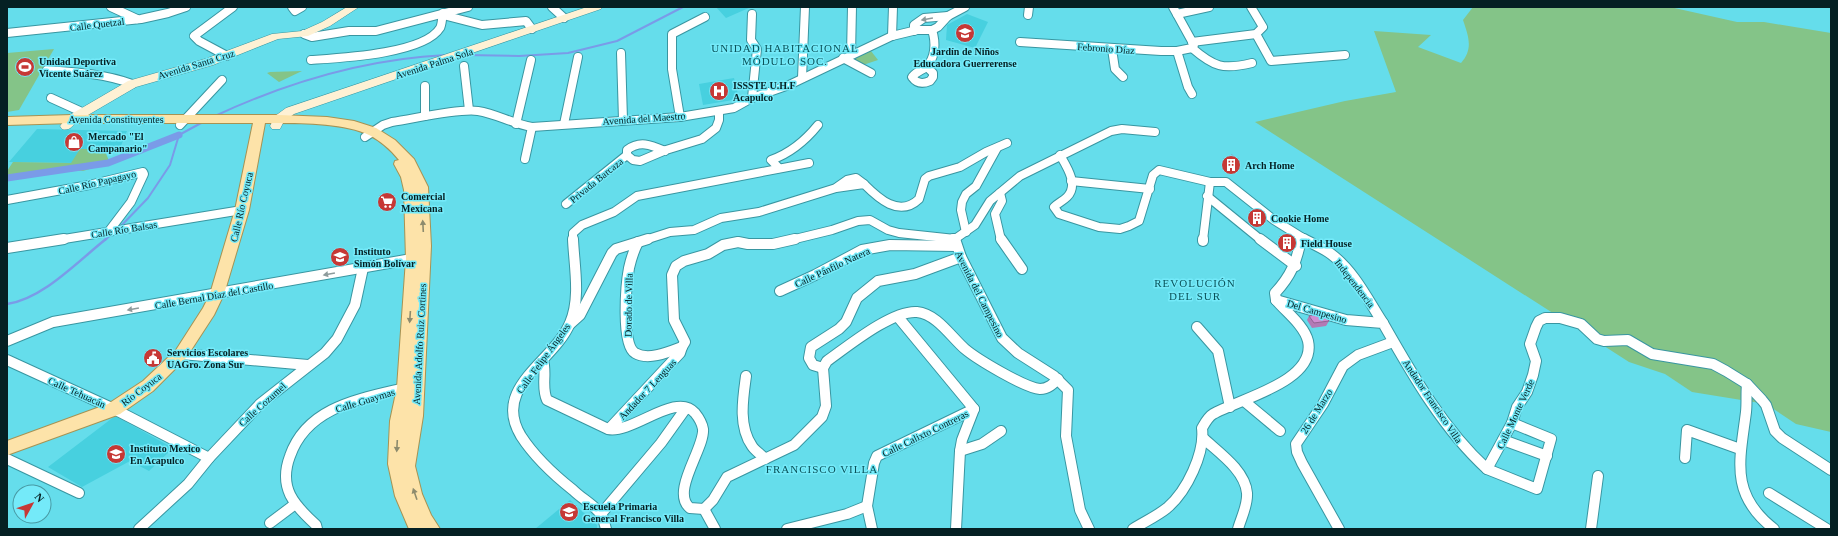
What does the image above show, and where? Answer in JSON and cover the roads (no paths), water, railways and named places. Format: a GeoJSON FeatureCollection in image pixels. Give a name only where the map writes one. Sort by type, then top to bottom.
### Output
{"type":"FeatureCollection","features":[{"type":"Feature","properties":{"kind":"main road","name":"Avenida Constituyentes"},"geometry":{"type":"LineString","coordinates":[[7,121],[222,122]]}},
{"type":"Feature","properties":{"kind":"main road","name":"Avenida Constituyentes"},"geometry":{"type":"LineString","coordinates":[[7,126],[69,122]]}},
{"type":"Feature","properties":{"kind":"main road","name":"Avenida Adolfo Ruiz Cortines"},"geometry":{"type":"LineString","coordinates":[[222,122],[277,122],[324,126],[368,134],[391,155],[400,165],[407,177],[410,190],[418,258],[415,416],[407,466],[414,494],[425,520],[432,529]]}},
{"type":"Feature","properties":{"kind":"main road","name":"Calle Río Coyuca"},"geometry":{"type":"LineString","coordinates":[[217,294],[242,210],[259,122]]}},
{"type":"Feature","properties":{"kind":"main road","name":"Avenida Adolfo Ruiz Cortines"},"geometry":{"type":"LineString","coordinates":[[417,529],[403,496],[396,464],[398,421],[405,388],[418,258]]}},
{"type":"Feature","properties":{"kind":"main road","name":"Río Coyuca"},"geometry":{"type":"LineString","coordinates":[[7,448],[114,409],[148,386],[181,354],[209,311],[217,294]]}},
{"type":"Feature","properties":{"kind":"street"},"geometry":{"type":"LineString","coordinates":[[111,7],[137,19]]}},
{"type":"Feature","properties":{"kind":"street","name":"Calle Quetzal"},"geometry":{"type":"LineString","coordinates":[[7,33],[71,28],[137,19],[162,15],[186,7]]}},
{"type":"Feature","properties":{"kind":"street"},"geometry":{"type":"LineString","coordinates":[[227,56],[198,41],[194,36],[234,7]]}},
{"type":"Feature","properties":{"kind":"street"},"geometry":{"type":"LineString","coordinates":[[292,7],[295,11],[302,7]]}},
{"type":"Feature","properties":{"kind":"street","name":"Avenida Santa Cruz"},"geometry":{"type":"LineString","coordinates":[[69,122],[132,84],[227,56],[276,36],[304,34],[326,24],[354,7]]}},
{"type":"Feature","properties":{"kind":"street"},"geometry":{"type":"LineString","coordinates":[[304,34],[312,37],[344,32],[376,31],[468,7]]}},
{"type":"Feature","properties":{"kind":"street"},"geometry":{"type":"LineString","coordinates":[[552,7],[564,18]]}},
{"type":"Feature","properties":{"kind":"street","name":"Avenida Palma Sola"},"geometry":{"type":"LineString","coordinates":[[277,122],[290,111],[597,7]]}},
{"type":"Feature","properties":{"kind":"street"},"geometry":{"type":"LineString","coordinates":[[802,78],[805,7]]}},
{"type":"Feature","properties":{"kind":"street"},"geometry":{"type":"LineString","coordinates":[[851,54],[852,7]]}},
{"type":"Feature","properties":{"kind":"street"},"geometry":{"type":"LineString","coordinates":[[892,36],[893,7]]}},
{"type":"Feature","properties":{"kind":"street"},"geometry":{"type":"LineString","coordinates":[[927,67],[935,50],[936,44],[932,30],[938,27],[955,10],[965,7]]}},
{"type":"Feature","properties":{"kind":"street"},"geometry":{"type":"LineString","coordinates":[[1028,16],[1029,7]]}},
{"type":"Feature","properties":{"kind":"street"},"geometry":{"type":"LineString","coordinates":[[1210,7],[1175,10],[1192,45],[1211,64],[1218,67],[1236,67],[1252,63]]}},
{"type":"Feature","properties":{"kind":"street"},"geometry":{"type":"LineString","coordinates":[[1250,7],[1262,23],[1263,28],[1256,34],[1271,61],[1345,55]]}},
{"type":"Feature","properties":{"kind":"street"},"geometry":{"type":"LineString","coordinates":[[443,14],[482,25],[526,21],[532,28]]}},
{"type":"Feature","properties":{"kind":"street"},"geometry":{"type":"LineString","coordinates":[[311,60],[372,55],[422,43],[440,28],[443,14]]}},
{"type":"Feature","properties":{"kind":"street"},"geometry":{"type":"LineString","coordinates":[[752,14],[751,40],[757,49],[752,98]]}},
{"type":"Feature","properties":{"kind":"street"},"geometry":{"type":"LineString","coordinates":[[914,31],[914,25],[924,18],[948,16]]}},
{"type":"Feature","properties":{"kind":"street"},"geometry":{"type":"LineString","coordinates":[[680,117],[672,69],[672,34],[705,17]]}},
{"type":"Feature","properties":{"kind":"street","name":"Avenida del Maestro"},"geometry":{"type":"LineString","coordinates":[[368,134],[392,122],[469,110],[492,113],[516,124],[532,127],[680,117],[719,111],[734,108],[752,98],[774,91],[892,36],[914,31],[932,30]]}},
{"type":"Feature","properties":{"kind":"street","name":"Febronio Díaz"},"geometry":{"type":"LineString","coordinates":[[1020,42],[1112,49],[1177,51],[1192,45],[1256,34]]}},
{"type":"Feature","properties":{"kind":"street"},"geometry":{"type":"LineString","coordinates":[[1112,49],[1115,69],[1123,77]]}},
{"type":"Feature","properties":{"kind":"street"},"geometry":{"type":"LineString","coordinates":[[1177,51],[1188,87],[1192,94]]}},
{"type":"Feature","properties":{"kind":"street"},"geometry":{"type":"LineString","coordinates":[[621,53],[623,120]]}},
{"type":"Feature","properties":{"kind":"street"},"geometry":{"type":"LineString","coordinates":[[564,124],[564,118],[578,57]]}},
{"type":"Feature","properties":{"kind":"street"},"geometry":{"type":"LineString","coordinates":[[843,58],[871,74]]}},
{"type":"Feature","properties":{"kind":"street"},"geometry":{"type":"LineString","coordinates":[[516,124],[530,60]]}},
{"type":"Feature","properties":{"kind":"street"},"geometry":{"type":"LineString","coordinates":[[464,66],[469,110]]}},
{"type":"Feature","properties":{"kind":"street"},"geometry":{"type":"LineString","coordinates":[[47,70],[75,72],[132,84]]}},
{"type":"Feature","properties":{"kind":"street"},"geometry":{"type":"LineString","coordinates":[[186,122],[222,80]]}},
{"type":"Feature","properties":{"kind":"street"},"geometry":{"type":"LineString","coordinates":[[425,116],[426,86]]}},
{"type":"Feature","properties":{"kind":"street"},"geometry":{"type":"LineString","coordinates":[[51,98],[84,113]]}},
{"type":"Feature","properties":{"kind":"street","name":"Privada Barcaza"},"geometry":{"type":"LineString","coordinates":[[626,155],[633,160],[640,161],[708,136],[714,132],[720,119],[719,111]]}},
{"type":"Feature","properties":{"kind":"street"},"geometry":{"type":"LineString","coordinates":[[809,163],[779,168],[771,160],[784,156],[797,148],[818,125]]}},
{"type":"Feature","properties":{"kind":"street"},"geometry":{"type":"LineString","coordinates":[[525,159],[532,127]]}},
{"type":"Feature","properties":{"kind":"street"},"geometry":{"type":"LineString","coordinates":[[683,342],[674,320],[672,275],[676,266],[684,261],[708,254],[723,244],[738,242],[748,244],[773,244],[832,230],[858,221],[870,220],[888,230],[899,233],[956,243],[974,225],[990,201],[1020,176],[1111,131],[1122,129],[1155,132]]}},
{"type":"Feature","properties":{"kind":"street","name":"Privada Barcaza"},"geometry":{"type":"LineString","coordinates":[[566,204],[626,155],[630,147],[640,143],[647,143],[665,151]]}},
{"type":"Feature","properties":{"kind":"street"},"geometry":{"type":"LineString","coordinates":[[570,324],[580,315],[612,253],[616,249],[670,232],[694,230],[721,218],[759,212],[836,188],[864,184],[883,202],[909,206],[919,199],[925,179],[929,176],[960,167],[986,152],[1007,143]]}},
{"type":"Feature","properties":{"kind":"street"},"geometry":{"type":"LineString","coordinates":[[966,232],[961,210],[962,202],[966,194],[976,186],[998,148]]}},
{"type":"Feature","properties":{"kind":"street"},"geometry":{"type":"LineString","coordinates":[[1060,156],[1071,173],[1071,181],[1071,192],[1054,207],[1059,214],[1102,228],[1116,230],[1125,228],[1140,220],[1150,189],[1113,184],[1104,185],[1071,181]]}},
{"type":"Feature","properties":{"kind":"street","name":"Calle Felipe Ángeles"},"geometry":{"type":"LineString","coordinates":[[601,514],[562,481],[526,444],[515,427],[511,415],[514,399],[521,386],[570,324],[574,295],[572,233],[575,229],[620,208],[630,199],[637,196],[779,168]]}},
{"type":"Feature","properties":{"kind":"street","name":"Independencia"},"geometry":{"type":"LineString","coordinates":[[1150,189],[1153,175],[1159,170],[1210,182],[1226,182],[1274,220],[1331,254],[1344,267],[1365,294],[1383,323]]}},
{"type":"Feature","properties":{"kind":"street","name":"Calle Río Papagayo"},"geometry":{"type":"LineString","coordinates":[[7,200],[89,185],[143,172],[144,174],[131,202],[112,231]]}},
{"type":"Feature","properties":{"kind":"street"},"geometry":{"type":"LineString","coordinates":[[1203,241],[1207,196],[1210,182]]}},
{"type":"Feature","properties":{"kind":"street"},"geometry":{"type":"LineString","coordinates":[[1000,193],[1002,201],[995,214],[1000,238],[1022,269]]}},
{"type":"Feature","properties":{"kind":"street"},"geometry":{"type":"LineString","coordinates":[[1207,196],[1280,255],[1296,266]]}},
{"type":"Feature","properties":{"kind":"street","name":"Calle Río Balsas"},"geometry":{"type":"LineString","coordinates":[[7,248],[242,210]]}},
{"type":"Feature","properties":{"kind":"street","name":"Del Campesino"},"geometry":{"type":"LineString","coordinates":[[1301,237],[1296,266],[1288,280],[1275,293],[1276,300],[1346,320],[1383,323]]}},
{"type":"Feature","properties":{"kind":"street","name":"Dorado de Villa"},"geometry":{"type":"LineString","coordinates":[[638,242],[633,251],[627,273],[626,308],[628,349],[634,354],[644,357],[683,342]]}},
{"type":"Feature","properties":{"kind":"street","name":"Avenida del Campesino"},"geometry":{"type":"LineString","coordinates":[[956,243],[961,257],[1002,338],[1010,348],[1058,379],[1068,390],[1066,436],[1080,510],[1088,529]]}},
{"type":"Feature","properties":{"kind":"street","name":"Calle Pánfilo Natera"},"geometry":{"type":"LineString","coordinates":[[780,291],[816,275],[862,250],[890,246],[956,243]]}},
{"type":"Feature","properties":{"kind":"street"},"geometry":{"type":"LineString","coordinates":[[823,368],[813,365],[809,358],[811,347],[839,329],[846,322],[857,298],[863,291],[878,281],[915,274],[961,257]]}},
{"type":"Feature","properties":{"kind":"street","name":"Calle Bernal Díaz del Castillo"},"geometry":{"type":"LineString","coordinates":[[7,341],[53,322],[418,258]]}},
{"type":"Feature","properties":{"kind":"street","name":"Calle Cozumel"},"geometry":{"type":"LineString","coordinates":[[139,529],[188,484],[209,458],[260,404],[325,353],[346,325],[360,290],[363,268]]}},
{"type":"Feature","properties":{"kind":"street"},"geometry":{"type":"LineString","coordinates":[[1133,529],[1168,507],[1192,477],[1204,438],[1202,428],[1212,414],[1270,390],[1287,379],[1304,363],[1308,357],[1309,342],[1305,334],[1276,300]]}},
{"type":"Feature","properties":{"kind":"street"},"geometry":{"type":"LineString","coordinates":[[704,510],[714,500],[727,477],[794,445],[822,416],[826,406],[823,368],[827,361],[884,323],[898,317],[918,312],[933,319],[966,350],[1034,388],[1049,388],[1058,379]]}},
{"type":"Feature","properties":{"kind":"street"},"geometry":{"type":"LineString","coordinates":[[898,317],[974,409],[962,440],[960,451],[956,529]]}},
{"type":"Feature","properties":{"kind":"street","name":"Calle Monte Verde"},"geometry":{"type":"LineString","coordinates":[[1487,469],[1512,423],[1517,408],[1527,392],[1536,365],[1530,344],[1536,327],[1539,322],[1545,318],[1560,318],[1572,321],[1587,328],[1596,338],[1604,341],[1628,340],[1652,354],[1713,364],[1747,384]]}},
{"type":"Feature","properties":{"kind":"street"},"geometry":{"type":"LineString","coordinates":[[1383,323],[1393,342]]}},
{"type":"Feature","properties":{"kind":"street"},"geometry":{"type":"LineString","coordinates":[[1197,327],[1218,351],[1230,407]]}},
{"type":"Feature","properties":{"kind":"street","name":"Andador 7 Lenguas"},"geometry":{"type":"LineString","coordinates":[[609,429],[680,353],[683,342]]}},
{"type":"Feature","properties":{"kind":"street","name":"Andador Francisco Villa"},"geometry":{"type":"LineString","coordinates":[[1393,342],[1458,439],[1474,458],[1487,469]]}},
{"type":"Feature","properties":{"kind":"street","name":"26 de Marzo"},"geometry":{"type":"LineString","coordinates":[[1339,529],[1302,463],[1297,452],[1296,444],[1323,404],[1342,366],[1358,354],[1393,342]]}},
{"type":"Feature","properties":{"kind":"street"},"geometry":{"type":"LineString","coordinates":[[181,354],[308,365]]}},
{"type":"Feature","properties":{"kind":"street","name":"Calle Tehuacán"},"geometry":{"type":"LineString","coordinates":[[7,360],[114,409],[209,458]]}},
{"type":"Feature","properties":{"kind":"street"},"geometry":{"type":"LineString","coordinates":[[543,360],[546,367],[543,390],[547,400],[609,429],[625,429],[662,410],[675,406],[696,412],[703,427],[703,435],[684,488],[687,505],[693,509],[704,510]]}},
{"type":"Feature","properties":{"kind":"street"},"geometry":{"type":"LineString","coordinates":[[746,376],[742,404],[746,431],[753,448],[766,459]]}},
{"type":"Feature","properties":{"kind":"street"},"geometry":{"type":"LineString","coordinates":[[1747,384],[1746,411],[1740,449],[1740,474],[1747,497],[1760,517],[1774,529]]}},
{"type":"Feature","properties":{"kind":"street"},"geometry":{"type":"LineString","coordinates":[[1747,384],[1766,405],[1775,431],[1782,438],[1831,470]]}},
{"type":"Feature","properties":{"kind":"street","name":"Calle Guaymas"},"geometry":{"type":"LineString","coordinates":[[317,529],[316,525],[294,505],[286,490],[285,474],[289,455],[296,440],[304,429],[318,417],[346,403],[405,388]]}},
{"type":"Feature","properties":{"kind":"street"},"geometry":{"type":"LineString","coordinates":[[1244,400],[1280,431]]}},
{"type":"Feature","properties":{"kind":"street"},"geometry":{"type":"LineString","coordinates":[[606,529],[601,514],[661,443],[686,408]]}},
{"type":"Feature","properties":{"kind":"street","name":"Calle Calixto Contreras"},"geometry":{"type":"LineString","coordinates":[[867,506],[874,463],[877,456],[906,444],[925,431],[974,409]]}},
{"type":"Feature","properties":{"kind":"street"},"geometry":{"type":"LineString","coordinates":[[1487,469],[1537,489],[1551,439],[1512,423]]}},
{"type":"Feature","properties":{"kind":"street"},"geometry":{"type":"LineString","coordinates":[[1685,458],[1687,430],[1740,449]]}},
{"type":"Feature","properties":{"kind":"street"},"geometry":{"type":"LineString","coordinates":[[960,451],[972,449],[982,445],[1001,431]]}},
{"type":"Feature","properties":{"kind":"street"},"geometry":{"type":"LineString","coordinates":[[1204,438],[1245,482],[1248,492],[1238,529]]}},
{"type":"Feature","properties":{"kind":"street"},"geometry":{"type":"LineString","coordinates":[[1503,440],[1547,456]]}},
{"type":"Feature","properties":{"kind":"street"},"geometry":{"type":"LineString","coordinates":[[7,459],[79,493]]}},
{"type":"Feature","properties":{"kind":"street"},"geometry":{"type":"LineString","coordinates":[[1591,529],[1598,476]]}},
{"type":"Feature","properties":{"kind":"street"},"geometry":{"type":"LineString","coordinates":[[1769,493],[1827,529]]}},
{"type":"Feature","properties":{"kind":"street"},"geometry":{"type":"LineString","coordinates":[[270,523],[294,505]]}},
{"type":"Feature","properties":{"kind":"street"},"geometry":{"type":"LineString","coordinates":[[787,529],[847,514],[867,506],[872,529]]}},
{"type":"Feature","properties":{"kind":"street"},"geometry":{"type":"LineString","coordinates":[[704,510],[715,529]]}},
{"type":"Feature","properties":{"kind":"waterway"},"geometry":{"type":"LineString","coordinates":[[465,55],[519,56],[568,53],[617,41],[683,7]]}},
{"type":"Feature","properties":{"kind":"waterway"},"geometry":{"type":"LineString","coordinates":[[215,116],[270,93],[328,74],[386,61],[446,55]]}},
{"type":"Feature","properties":{"kind":"waterway"},"geometry":{"type":"LineString","coordinates":[[119,228],[148,198],[170,165],[179,135],[203,122]]}},
{"type":"Feature","properties":{"kind":"waterway"},"geometry":{"type":"LineString","coordinates":[[7,178],[108,163],[179,135]]}},
{"type":"Feature","properties":{"kind":"waterway"},"geometry":{"type":"LineString","coordinates":[[105,240],[112,234]]}},
{"type":"Feature","properties":{"kind":"waterway"},"geometry":{"type":"LineString","coordinates":[[7,304],[20,301],[47,287],[60,278],[106,239]]}},
{"type":"Feature","properties":{"kind":"place","name":"Jardín de Niños Educadora Guerrerense"},"geometry":{"type":"Point","coordinates":[965,33]}},
{"type":"Feature","properties":{"kind":"place","name":"Unidad Deportiva Vicente Suárez"},"geometry":{"type":"Point","coordinates":[25,67]}},
{"type":"Feature","properties":{"kind":"place","name":"ISSSTE U.H.F Acapulco"},"geometry":{"type":"Point","coordinates":[719,91]}},
{"type":"Feature","properties":{"kind":"place","name":"Mercado \"El Campanario\""},"geometry":{"type":"Point","coordinates":[74,142]}},
{"type":"Feature","properties":{"kind":"place","name":"Arch Home"},"geometry":{"type":"Point","coordinates":[1231,165]}},
{"type":"Feature","properties":{"kind":"place","name":"Comercial Mexicana"},"geometry":{"type":"Point","coordinates":[387,202]}},
{"type":"Feature","properties":{"kind":"place","name":"Cookie Home"},"geometry":{"type":"Point","coordinates":[1257,218]}},
{"type":"Feature","properties":{"kind":"place","name":"Field House"},"geometry":{"type":"Point","coordinates":[1287,243]}},
{"type":"Feature","properties":{"kind":"place","name":"Instituto Simón Bolívar"},"geometry":{"type":"Point","coordinates":[340,257]}},
{"type":"Feature","properties":{"kind":"place","name":"Servicios Escolares UAGro. Zona Sur"},"geometry":{"type":"Point","coordinates":[153,358]}},
{"type":"Feature","properties":{"kind":"place","name":"Instituto Mexico En Acapulco"},"geometry":{"type":"Point","coordinates":[116,454]}},
{"type":"Feature","properties":{"kind":"place","name":"Escuela Primaria General Francisco Villa"},"geometry":{"type":"Point","coordinates":[569,512]}},
{"type":"Feature","properties":{"kind":"district","name":"UNIDAD HABITACIONAL MÓDULO SOC."},"geometry":{"type":"Point","coordinates":[785,54]}},
{"type":"Feature","properties":{"kind":"district","name":"REVOLUCIÓN DEL SUR"},"geometry":{"type":"Point","coordinates":[1195,289]}},
{"type":"Feature","properties":{"kind":"district","name":"FRANCISCO VILLA"},"geometry":{"type":"Point","coordinates":[822,469]}}]}
